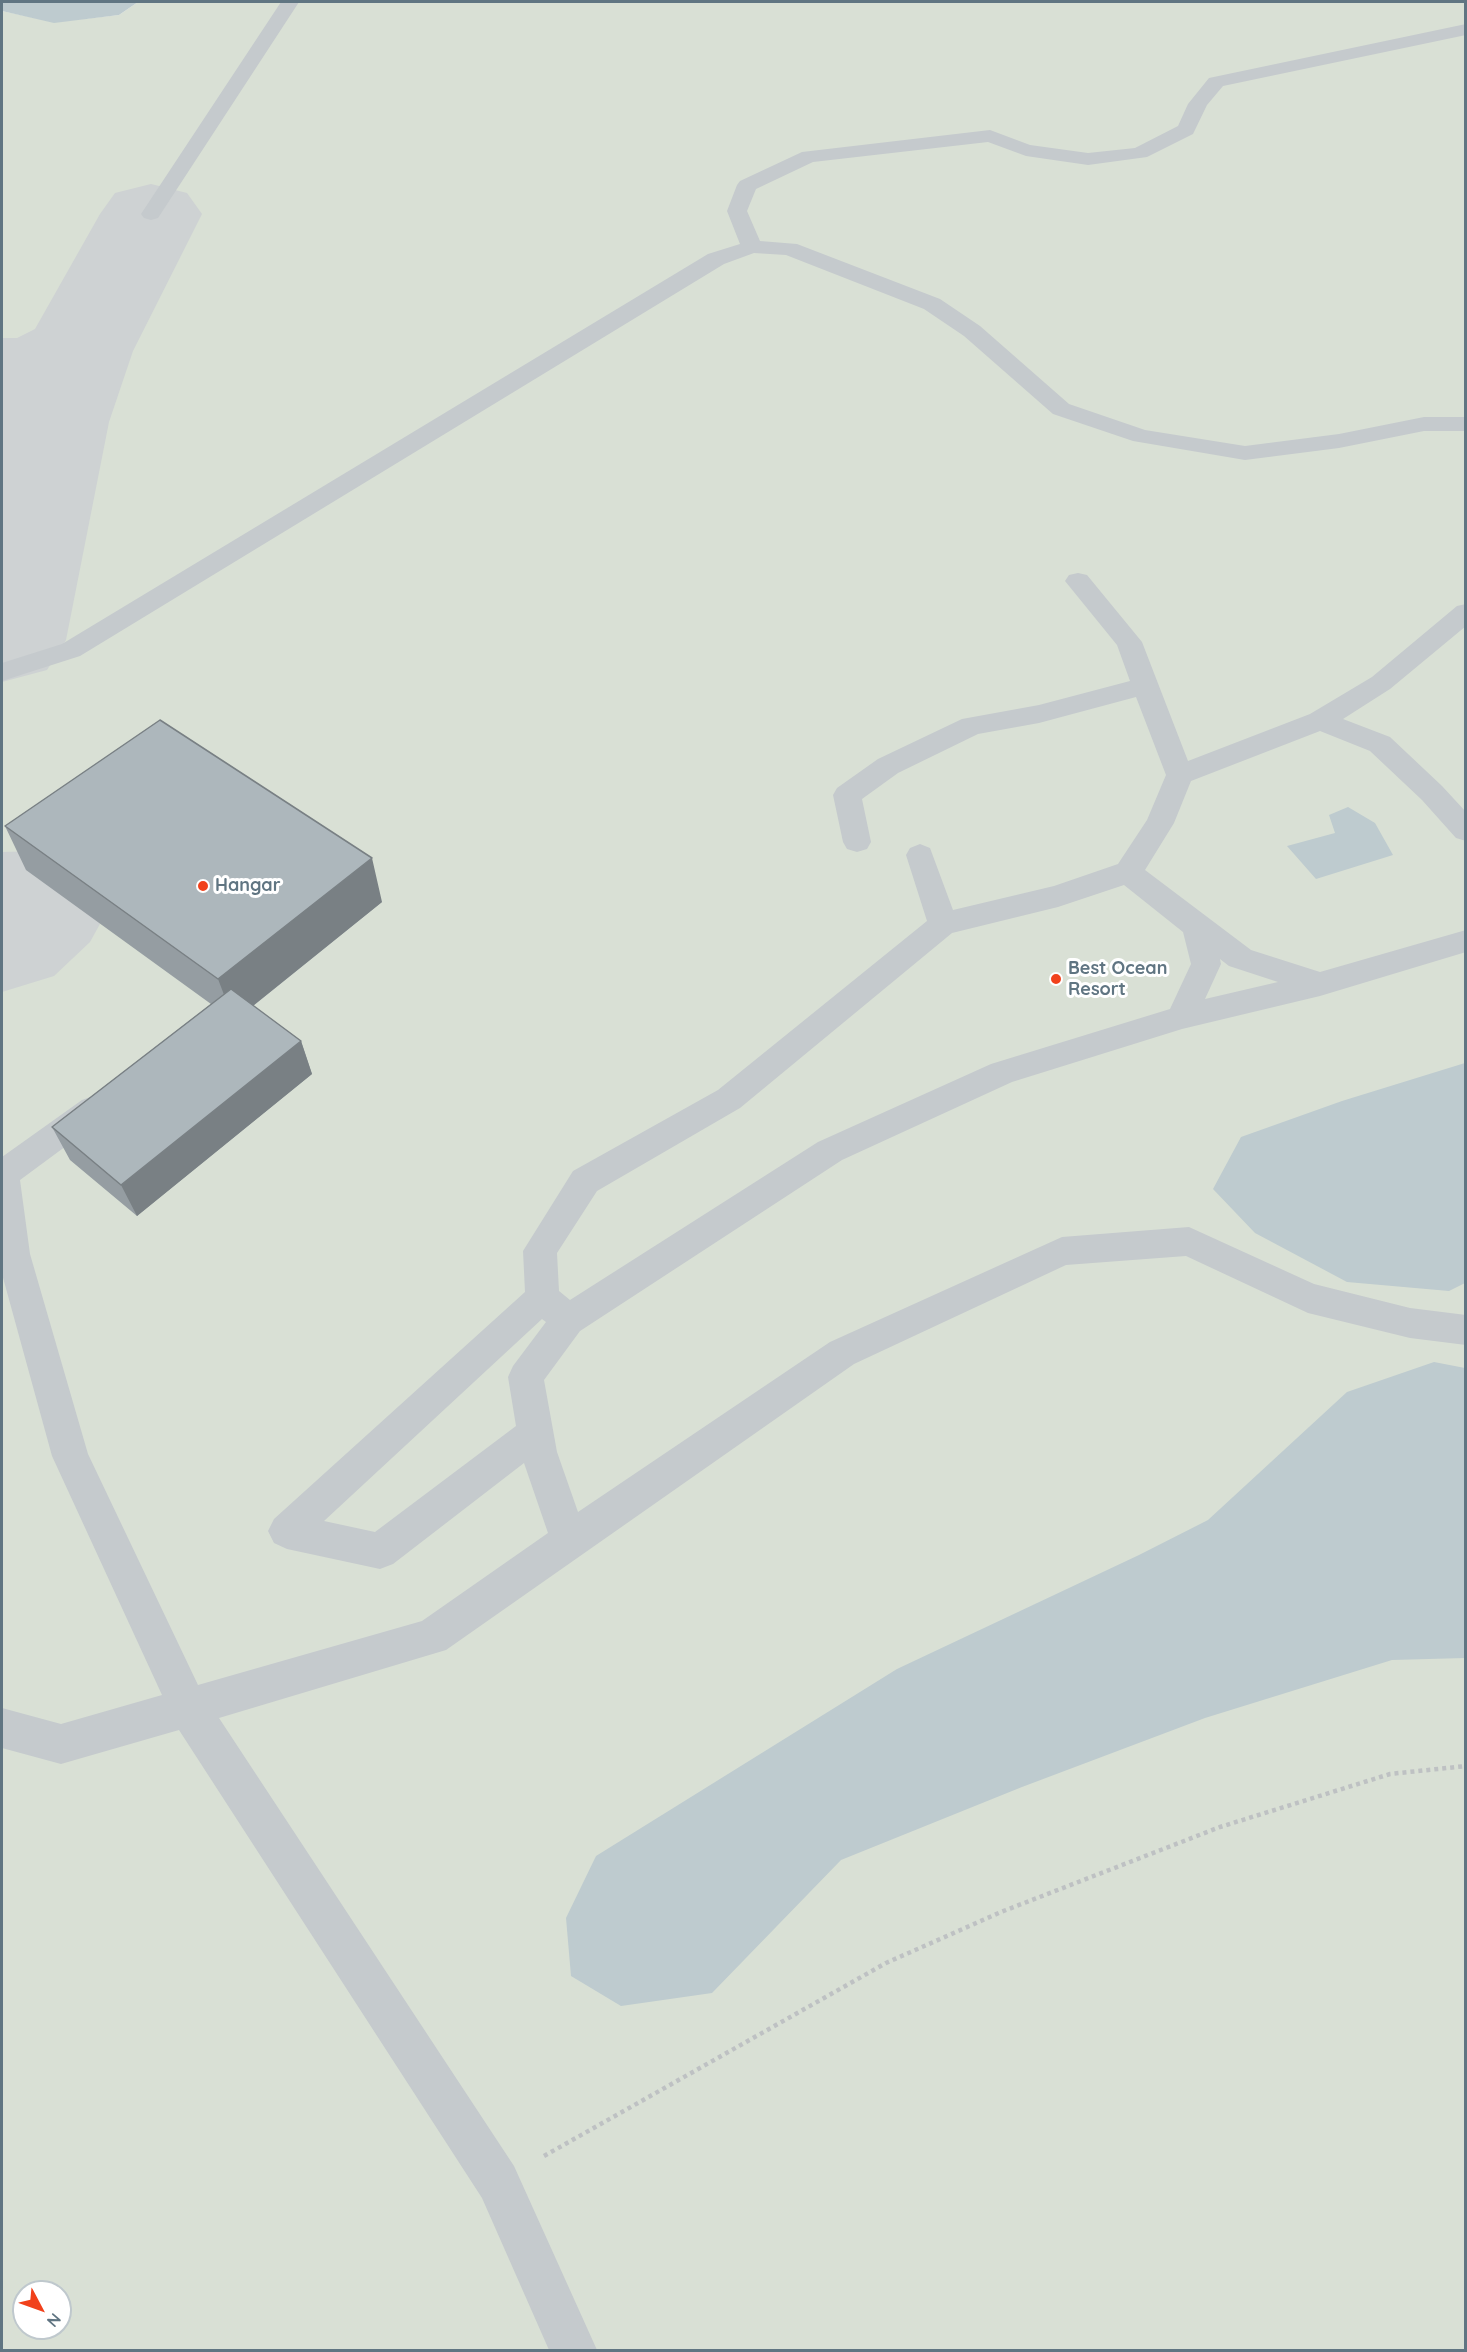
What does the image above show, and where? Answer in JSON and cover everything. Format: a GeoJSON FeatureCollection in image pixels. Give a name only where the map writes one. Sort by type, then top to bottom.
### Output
{"type":"FeatureCollection","features":[{"type":"Feature","properties":{"kind":"street"},"geometry":{"type":"LineString","coordinates":[[151,214],[290,2]]}},
{"type":"Feature","properties":{"kind":"street"},"geometry":{"type":"LineString","coordinates":[[752,247],[737,211],[747,185],[809,156],[990,136],[1026,150],[1088,159],[1140,153],[1186,130],[1198,104],[1216,82],[1466,29]]}},
{"type":"Feature","properties":{"kind":"street"},"geometry":{"type":"LineString","coordinates":[[2,672],[71,650],[716,259],[752,247],[789,249],[932,304],[972,332],[1061,409],[1141,436],[1245,453],[1340,441],[1424,424],[1466,423]]}},
{"type":"Feature","properties":{"kind":"street"},"geometry":{"type":"LineString","coordinates":[[568,1540],[539,1452],[526,1377],[555,1309],[540,1251],[585,1181],[729,1099],[943,924],[1058,896],[1128,872],[1160,823],[1180,775],[1129,642],[1078,581]]}},
{"type":"Feature","properties":{"kind":"street"},"geometry":{"type":"LineString","coordinates":[[1180,775],[1320,721],[1381,682],[1466,612]]}},
{"type":"Feature","properties":{"kind":"street"},"geometry":{"type":"LineString","coordinates":[[857,842],[848,795],[888,766],[972,726],[1039,714],[1145,686]]}},
{"type":"Feature","properties":{"kind":"street"},"geometry":{"type":"LineString","coordinates":[[1320,721],[1380,744],[1432,793],[1466,831]]}},
{"type":"Feature","properties":{"kind":"street"},"geometry":{"type":"LineString","coordinates":[[920,855],[943,924]]}},
{"type":"Feature","properties":{"kind":"street"},"geometry":{"type":"LineString","coordinates":[[1128,872],[1240,958],[1320,984]]}},
{"type":"Feature","properties":{"kind":"street"},"geometry":{"type":"LineString","coordinates":[[1182,1017],[1206,964],[1196,926]]}},
{"type":"Feature","properties":{"kind":"street"},"geometry":{"type":"LineString","coordinates":[[536,1432],[380,1551],[287,1531],[555,1309],[830,1151],[1002,1073],[1182,1017],[1320,984],[1466,941]]}},
{"type":"Feature","properties":{"kind":"street"},"geometry":{"type":"LineString","coordinates":[[114,1093],[2,1173],[13,1254],[12,1288],[70,1456],[189,1707],[498,2182],[573,2350]]}},
{"type":"Feature","properties":{"kind":"street"},"geometry":{"type":"LineString","coordinates":[[2,1728],[61,1744],[432,1637],[568,1540],[842,1353],[1062,1251],[1189,1241],[1308,1298],[1410,1323],[1466,1330]]}},
{"type":"Feature","properties":{"kind":"path"},"geometry":{"type":"LineString","coordinates":[[498,2182],[886,1964],[1000,1912],[1220,1827],[1390,1774],[1466,1767]]}},
{"type":"Feature","properties":{"kind":"shaded area"},"geometry":{"type":"Polygon","coordinates":[[[2,2],[138,2],[119,15],[54,23],[2,11],[2,2]]]}},
{"type":"Feature","properties":{"kind":"shaded area"},"geometry":{"type":"Polygon","coordinates":[[[138,2],[1465,2],[1465,2350],[2,2350],[2,11],[54,22],[119,15],[138,2]]]}},
{"type":"Feature","properties":{"kind":"shaded area"},"geometry":{"type":"Polygon","coordinates":[[[1348,807],[1375,823],[1393,855],[1316,879],[1287,846],[1335,833],[1329,815],[1348,807]]]}},
{"type":"Feature","properties":{"kind":"shaded area"},"geometry":{"type":"Polygon","coordinates":[[[1465,1063],[1465,1283],[1449,1291],[1347,1282],[1255,1233],[1213,1189],[1241,1137],[1342,1101],[1465,1063]]]}},
{"type":"Feature","properties":{"kind":"shaded area"},"geometry":{"type":"Polygon","coordinates":[[[1434,1362],[1465,1368],[1465,1658],[1392,1660],[1205,1718],[1022,1787],[841,1860],[712,1993],[621,2006],[571,1976],[566,1918],[596,1856],[897,1669],[1208,1520],[1347,1392],[1434,1362]]]}},
{"type":"Feature","properties":{"kind":"building","name":"Hangar"},"geometry":{"type":"Polygon","coordinates":[[[160,720],[372,858],[218,979],[5,826],[160,720]]]}},
{"type":"Feature","properties":{"kind":"building"},"geometry":{"type":"Polygon","coordinates":[[[231,989],[301,1041],[121,1185],[52,1127],[231,989]]]}},
{"type":"Feature","properties":{"kind":"taxiway"},"geometry":{"type":"LineString","coordinates":[[78,351],[151,214]]}},
{"type":"Feature","properties":{"kind":"taxiway"},"geometry":{"type":"LineString","coordinates":[[2,371],[34,371],[78,351]]}},
{"type":"Feature","properties":{"kind":"taxiway"},"geometry":{"type":"LineString","coordinates":[[2,640],[52,422],[78,351]]}},
{"type":"Feature","properties":{"kind":"taxiway"},"geometry":{"type":"LineString","coordinates":[[2,905],[39,904],[2,937]]}},
{"type":"Feature","properties":{"kind":"place","name":"Hangar"},"geometry":{"type":"Point","coordinates":[203,886]}},
{"type":"Feature","properties":{"kind":"place","name":"Best Ocean Resort"},"geometry":{"type":"Point","coordinates":[1056,979]}}]}
